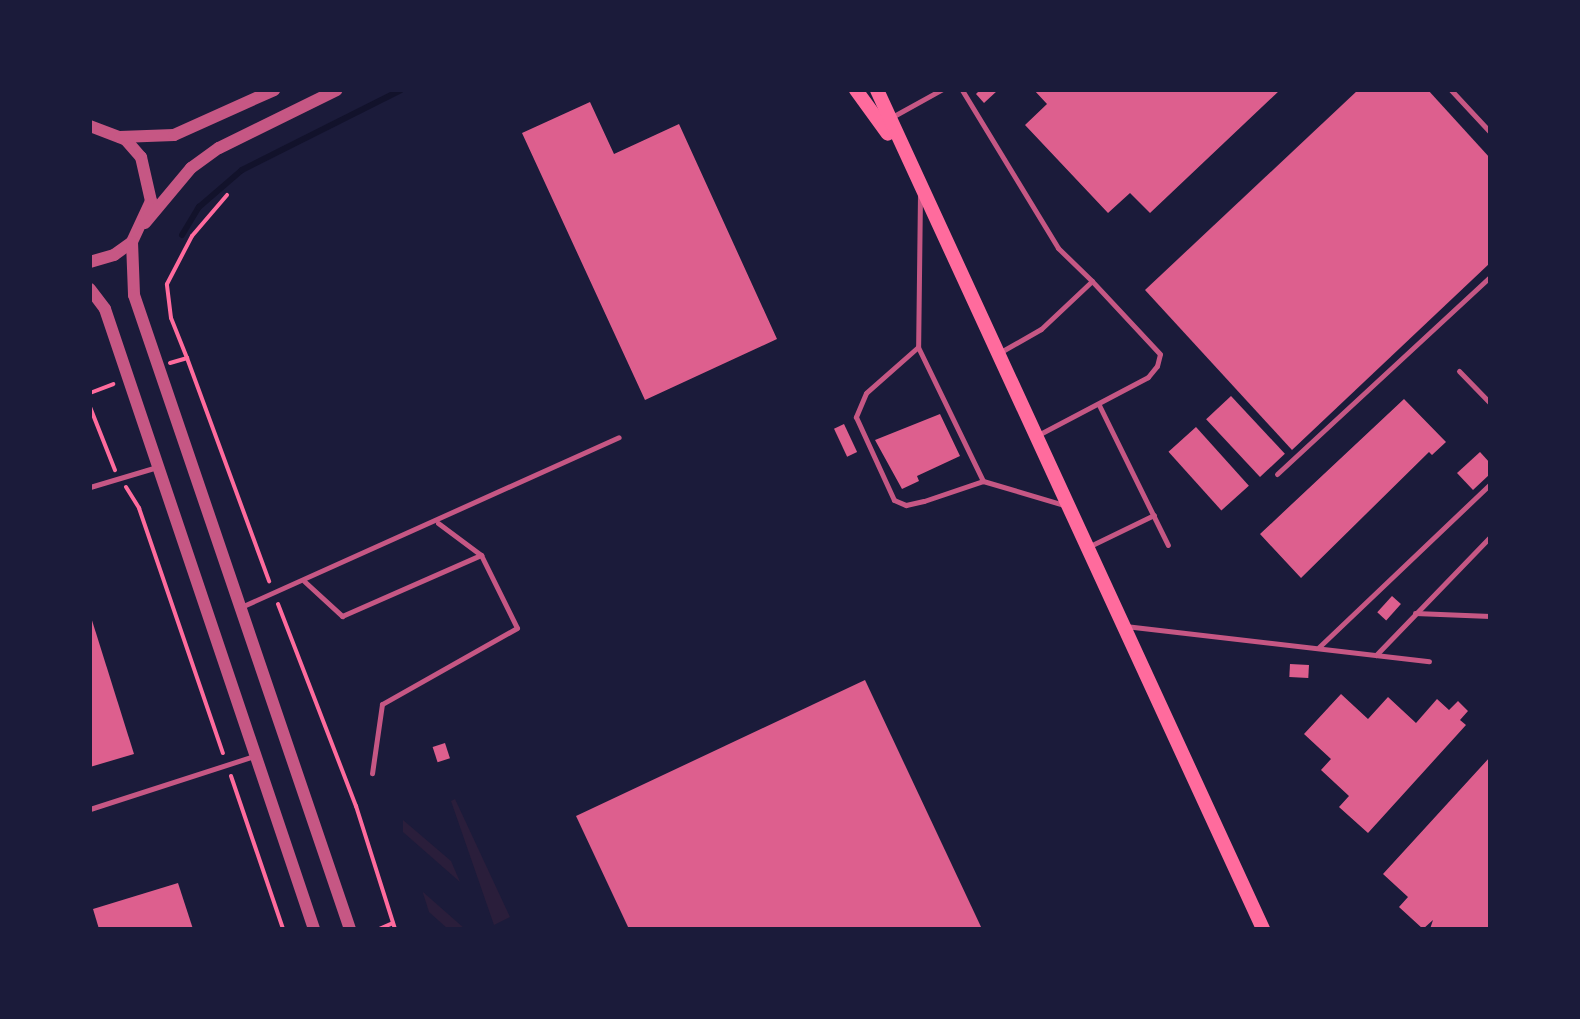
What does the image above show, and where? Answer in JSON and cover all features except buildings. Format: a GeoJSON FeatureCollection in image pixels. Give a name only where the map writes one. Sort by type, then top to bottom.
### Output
{"type":"FeatureCollection","features":[{"type":"Feature","properties":{"kind":"main road"},"geometry":{"type":"LineString","coordinates":[[856,90],[902,154]]}},
{"type":"Feature","properties":{"kind":"main road"},"geometry":{"type":"LineString","coordinates":[[877,90],[902,154],[1263,929]]}},
{"type":"Feature","properties":{"kind":"street"},"geometry":{"type":"LineString","coordinates":[[90,126],[120,137],[174,135],[274,90]]}},
{"type":"Feature","properties":{"kind":"street"},"geometry":{"type":"LineString","coordinates":[[90,262],[114,255],[132,242],[191,168],[219,148],[337,90]]}},
{"type":"Feature","properties":{"kind":"street"},"geometry":{"type":"LineString","coordinates":[[120,137],[141,157],[150,178],[145,223]]}},
{"type":"Feature","properties":{"kind":"street"},"geometry":{"type":"LineString","coordinates":[[132,242],[134,295],[350,929]]}},
{"type":"Feature","properties":{"kind":"street"},"geometry":{"type":"LineString","coordinates":[[90,289],[105,309],[314,929]]}},
{"type":"Feature","properties":{"kind":"lane"},"geometry":{"type":"LineString","coordinates":[[888,119],[941,90]]}},
{"type":"Feature","properties":{"kind":"lane"},"geometry":{"type":"LineString","coordinates":[[962,90],[1058,248],[1160,354],[1148,377],[1035,437]]}},
{"type":"Feature","properties":{"kind":"lane"},"geometry":{"type":"LineString","coordinates":[[1451,90],[1490,132]]}},
{"type":"Feature","properties":{"kind":"lane"},"geometry":{"type":"LineString","coordinates":[[920,193],[918,347],[983,481]]}},
{"type":"Feature","properties":{"kind":"lane"},"geometry":{"type":"LineString","coordinates":[[1277,474],[1490,277]]}},
{"type":"Feature","properties":{"kind":"lane"},"geometry":{"type":"LineString","coordinates":[[996,354],[1041,329],[1092,281]]}},
{"type":"Feature","properties":{"kind":"lane"},"geometry":{"type":"LineString","coordinates":[[918,347],[866,393],[856,417],[894,500],[906,505],[983,481],[1067,506]]}},
{"type":"Feature","properties":{"kind":"lane"},"geometry":{"type":"LineString","coordinates":[[1459,371],[1490,403]]}},
{"type":"Feature","properties":{"kind":"lane"},"geometry":{"type":"LineString","coordinates":[[1099,405],[1168,545]]}},
{"type":"Feature","properties":{"kind":"lane"},"geometry":{"type":"LineString","coordinates":[[240,607],[438,522],[619,437]]}},
{"type":"Feature","properties":{"kind":"lane"},"geometry":{"type":"LineString","coordinates":[[90,487],[158,467]]}},
{"type":"Feature","properties":{"kind":"lane"},"geometry":{"type":"LineString","coordinates":[[1318,648],[1490,484]]}},
{"type":"Feature","properties":{"kind":"lane"},"geometry":{"type":"LineString","coordinates":[[1087,548],[1154,515]]}},
{"type":"Feature","properties":{"kind":"lane"},"geometry":{"type":"LineString","coordinates":[[372,773],[382,704],[517,628],[481,555],[438,522]]}},
{"type":"Feature","properties":{"kind":"lane"},"geometry":{"type":"LineString","coordinates":[[1375,656],[1490,537]]}},
{"type":"Feature","properties":{"kind":"lane"},"geometry":{"type":"LineString","coordinates":[[304,581],[342,616],[481,555]]}},
{"type":"Feature","properties":{"kind":"lane"},"geometry":{"type":"LineString","coordinates":[[1414,613],[1490,616]]}},
{"type":"Feature","properties":{"kind":"lane"},"geometry":{"type":"LineString","coordinates":[[1124,626],[1429,661]]}},
{"type":"Feature","properties":{"kind":"lane"},"geometry":{"type":"LineString","coordinates":[[90,809],[255,756]]}},
{"type":"Feature","properties":{"kind":"path"},"geometry":{"type":"LineString","coordinates":[[227,195],[192,236],[167,284],[171,318],[356,806],[394,926],[379,929]]}},
{"type":"Feature","properties":{"kind":"path"},"geometry":{"type":"LineString","coordinates":[[159,367],[187,358]]}},
{"type":"Feature","properties":{"kind":"path"},"geometry":{"type":"LineString","coordinates":[[90,393],[116,383]]}},
{"type":"Feature","properties":{"kind":"path"},"geometry":{"type":"LineString","coordinates":[[90,407],[107,458],[139,508],[283,929]]}},
{"type":"Feature","properties":{"kind":"shaded area"},"geometry":{"type":"Polygon","coordinates":[[[455,799],[510,917],[494,925],[451,801],[455,799]]]}},
{"type":"Feature","properties":{"kind":"shaded area"},"geometry":{"type":"Polygon","coordinates":[[[403,820],[451,861],[460,882],[403,832],[403,820]]]}},
{"type":"Feature","properties":{"kind":"shaded area"},"geometry":{"type":"Polygon","coordinates":[[[423,892],[465,929],[448,929],[429,912],[423,892]]]}},
{"type":"Feature","properties":{"kind":"waterway"},"geometry":{"type":"LineString","coordinates":[[182,235],[199,207],[242,170],[401,90]]}}]}
